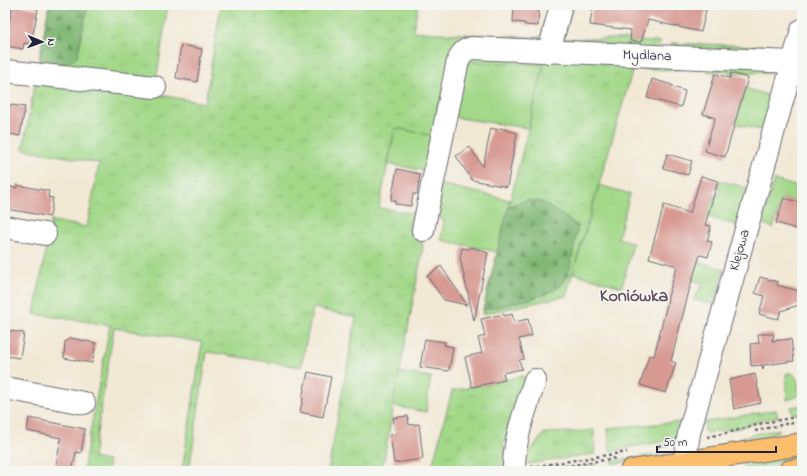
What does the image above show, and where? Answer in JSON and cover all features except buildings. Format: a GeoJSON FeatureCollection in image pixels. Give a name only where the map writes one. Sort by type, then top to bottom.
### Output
{"type":"FeatureCollection","features":[{"type":"Feature","properties":{"kind":"main road"},"geometry":{"type":"LineString","coordinates":[[633,461],[688,466],[802,444]]}},
{"type":"Feature","properties":{"kind":"main road"},"geometry":{"type":"LineString","coordinates":[[790,471],[802,469]]}},
{"type":"Feature","properties":{"kind":"street"},"geometry":{"type":"LineString","coordinates":[[549,52],[561,5]]}},
{"type":"Feature","properties":{"kind":"street","name":"Klejowa"},"geometry":{"type":"LineString","coordinates":[[688,466],[686,453],[688,440],[802,30]]}},
{"type":"Feature","properties":{"kind":"street","name":"Mydlana"},"geometry":{"type":"LineString","coordinates":[[423,230],[457,65],[463,52],[467,49],[794,62]]}},
{"type":"Feature","properties":{"kind":"street"},"geometry":{"type":"LineString","coordinates":[[5,71],[155,87]]}},
{"type":"Feature","properties":{"kind":"street"},"geometry":{"type":"LineString","coordinates":[[5,227],[45,234]]}},
{"type":"Feature","properties":{"kind":"street"},"geometry":{"type":"LineString","coordinates":[[514,471],[516,446],[535,380]]}},
{"type":"Feature","properties":{"kind":"street"},"geometry":{"type":"LineString","coordinates":[[5,388],[84,402]]}},
{"type":"Feature","properties":{"kind":"path"},"geometry":{"type":"LineString","coordinates":[[650,447],[735,431],[763,423],[802,416]]}},
{"type":"Feature","properties":{"kind":"path"},"geometry":{"type":"LineString","coordinates":[[514,471],[633,461]]}},
{"type":"Feature","properties":{"kind":"green space"},"geometry":{"type":"Polygon","coordinates":[[[49,5],[168,5],[154,94],[205,103],[221,5],[418,5],[413,31],[541,37],[549,6],[555,7],[541,43],[459,43],[438,137],[395,128],[379,208],[410,213],[424,208],[413,217],[409,224],[410,231],[414,236],[421,239],[423,247],[383,464],[383,471],[359,471],[359,469],[328,471],[356,317],[313,308],[301,367],[207,352],[189,471],[182,471],[202,342],[114,328],[93,458],[108,461],[109,471],[83,471],[110,325],[34,314],[51,221],[87,227],[99,163],[23,149],[49,5]]]}},
{"type":"Feature","properties":{"kind":"green space"},"geometry":{"type":"Polygon","coordinates":[[[49,5],[88,5],[77,57],[68,63],[54,64],[39,62],[49,5]]]}},
{"type":"Feature","properties":{"kind":"green space"},"geometry":{"type":"Polygon","coordinates":[[[568,5],[572,5],[564,39],[630,39],[630,41],[661,42],[657,50],[561,42],[568,5]]]}},
{"type":"Feature","properties":{"kind":"green space"},"geometry":{"type":"Polygon","coordinates":[[[671,43],[787,47],[785,55],[673,47],[671,43]]]}},
{"type":"Feature","properties":{"kind":"green space"},"geometry":{"type":"Polygon","coordinates":[[[473,55],[679,63],[679,70],[633,69],[566,296],[482,314],[544,65],[462,67],[473,55]]]}},
{"type":"Feature","properties":{"kind":"green space"},"geometry":{"type":"Polygon","coordinates":[[[471,62],[544,65],[528,128],[452,117],[462,67],[471,62]]]}},
{"type":"Feature","properties":{"kind":"green space"},"geometry":{"type":"Polygon","coordinates":[[[709,63],[773,66],[780,74],[707,71],[709,63]]]}},
{"type":"Feature","properties":{"kind":"green space"},"geometry":{"type":"Polygon","coordinates":[[[745,88],[773,97],[764,131],[715,118],[719,106],[738,112],[745,88]]]}},
{"type":"Feature","properties":{"kind":"green space"},"geometry":{"type":"Polygon","coordinates":[[[395,128],[438,137],[431,172],[388,164],[395,128]]]}},
{"type":"Feature","properties":{"kind":"green space"},"geometry":{"type":"Polygon","coordinates":[[[719,180],[747,188],[736,225],[690,212],[695,198],[712,203],[714,195],[719,196],[721,189],[717,188],[719,180]]]}},
{"type":"Feature","properties":{"kind":"green space"},"geometry":{"type":"Polygon","coordinates":[[[774,180],[802,188],[802,203],[782,198],[773,228],[762,223],[774,180]]]}},
{"type":"Feature","properties":{"kind":"green space"},"geometry":{"type":"Polygon","coordinates":[[[439,184],[510,200],[497,252],[441,240],[444,221],[434,213],[439,184]]]}},
{"type":"Feature","properties":{"kind":"green space"},"geometry":{"type":"Polygon","coordinates":[[[599,185],[630,194],[618,238],[633,243],[622,287],[573,273],[599,185]]]}},
{"type":"Feature","properties":{"kind":"green space"},"geometry":{"type":"Polygon","coordinates":[[[526,200],[542,202],[578,226],[569,274],[561,286],[550,292],[531,299],[483,310],[508,207],[526,200]]]}},
{"type":"Feature","properties":{"kind":"green space"},"geometry":{"type":"Polygon","coordinates":[[[681,257],[724,269],[714,304],[693,300],[703,283],[692,280],[695,272],[681,257]]]}},
{"type":"Feature","properties":{"kind":"green space"},"geometry":{"type":"Polygon","coordinates":[[[399,372],[431,377],[426,412],[393,406],[399,372]]]}},
{"type":"Feature","properties":{"kind":"green space"},"geometry":{"type":"Polygon","coordinates":[[[792,373],[797,380],[798,396],[787,400],[786,374],[792,373]]]}},
{"type":"Feature","properties":{"kind":"green space"},"geometry":{"type":"Polygon","coordinates":[[[523,376],[527,385],[512,442],[503,442],[507,467],[484,471],[432,471],[452,391],[523,376]]]}},
{"type":"Feature","properties":{"kind":"green space"},"geometry":{"type":"Polygon","coordinates":[[[802,405],[802,413],[792,414],[791,407],[802,405]]]}},
{"type":"Feature","properties":{"kind":"green space"},"geometry":{"type":"Polygon","coordinates":[[[776,410],[778,417],[765,419],[739,428],[706,433],[704,430],[705,422],[776,410]]]}},
{"type":"Feature","properties":{"kind":"green space"},"geometry":{"type":"Polygon","coordinates":[[[683,420],[677,439],[610,451],[608,428],[678,422],[683,420]]]}},
{"type":"Feature","properties":{"kind":"green space"},"geometry":{"type":"Polygon","coordinates":[[[779,429],[779,431],[759,440],[741,445],[740,438],[779,429]]]}},
{"type":"Feature","properties":{"kind":"green space"},"geometry":{"type":"Polygon","coordinates":[[[594,430],[595,454],[520,465],[544,433],[594,430]]]}},
{"type":"Feature","properties":{"kind":"green space"},"geometry":{"type":"Polygon","coordinates":[[[669,452],[663,456],[613,464],[612,461],[669,452]]]}},
{"type":"Feature","properties":{"kind":"green space"},"geometry":{"type":"Polygon","coordinates":[[[802,453],[802,460],[744,470],[743,462],[802,453]]]}},
{"type":"Feature","properties":{"kind":"green space"},"geometry":{"type":"Polygon","coordinates":[[[596,464],[595,467],[570,471],[552,471],[596,464]]]}},
{"type":"Feature","properties":{"kind":"green space"},"geometry":{"type":"Polygon","coordinates":[[[5,466],[35,471],[5,471],[5,466]]]}},
{"type":"Feature","properties":{"kind":"district","name":"Koniówka"},"geometry":{"type":"Point","coordinates":[634,297]}}]}
